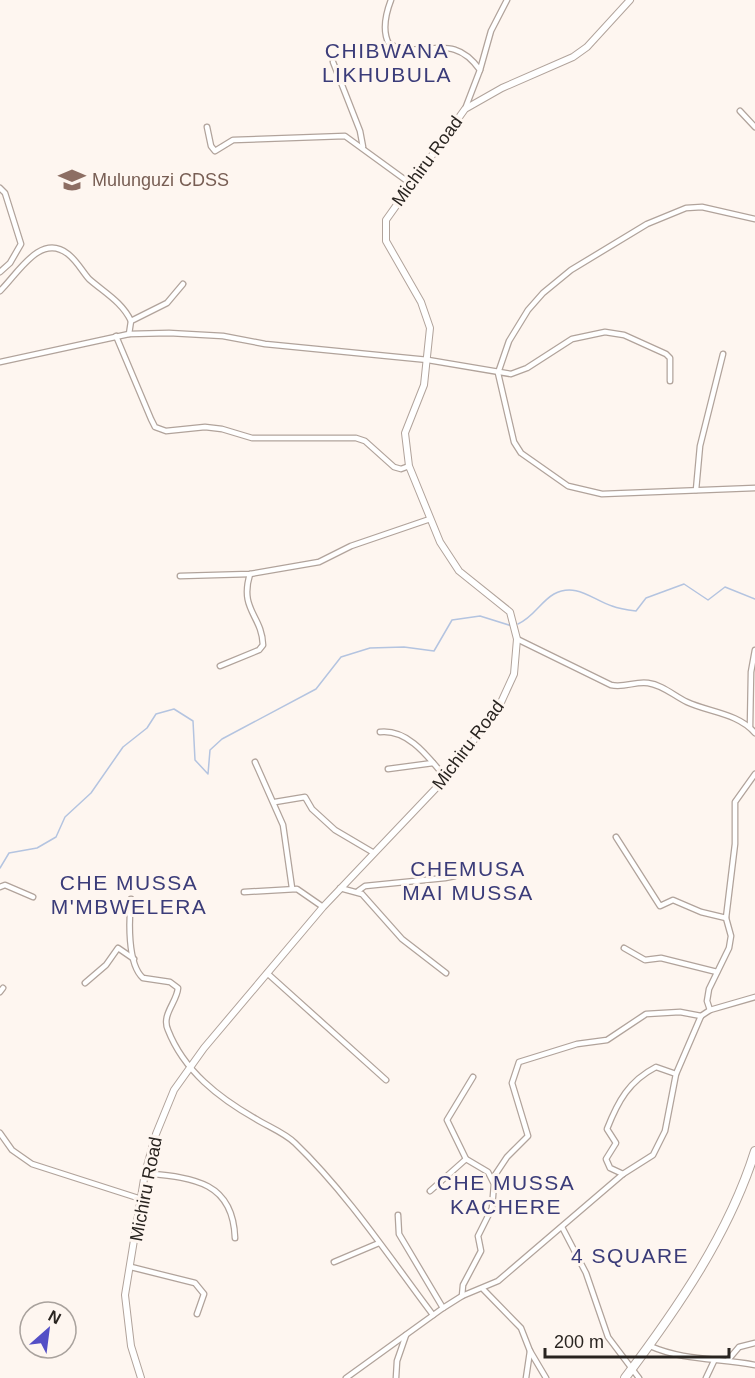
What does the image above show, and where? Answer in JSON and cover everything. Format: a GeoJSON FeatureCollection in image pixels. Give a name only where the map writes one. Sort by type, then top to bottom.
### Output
{"type":"FeatureCollection","features":[{"type":"Feature","properties":{"kind":"highway"},"geometry":{"type":"LineString","coordinates":[[625,1378],[716,1242],[743,1185],[755,1151]]}},
{"type":"Feature","properties":{"kind":"street"},"geometry":{"type":"LineString","coordinates":[[391,0],[386,17],[386,38],[389,44],[411,49],[453,47],[472,58],[480,70]]}},
{"type":"Feature","properties":{"kind":"street"},"geometry":{"type":"LineString","coordinates":[[465,109],[480,70],[491,31],[507,0]]}},
{"type":"Feature","properties":{"kind":"street","name":"Michiru Road"},"geometry":{"type":"LineString","coordinates":[[141,1378],[131,1346],[125,1308],[146,1173],[163,1113],[189,1066],[267,973],[340,888],[417,811],[445,777],[504,700],[514,674],[517,639],[510,612],[463,576],[440,542],[409,466],[405,433],[424,385],[430,328],[427,315],[391,251],[384,232],[389,215],[465,109],[502,88],[573,57],[587,47],[630,0]]}},
{"type":"Feature","properties":{"kind":"street"},"geometry":{"type":"LineString","coordinates":[[333,62],[360,131],[363,147]]}},
{"type":"Feature","properties":{"kind":"street"},"geometry":{"type":"LineString","coordinates":[[740,111],[755,127]]}},
{"type":"Feature","properties":{"kind":"street"},"geometry":{"type":"LineString","coordinates":[[207,128],[211,146],[215,151],[233,140],[345,136],[411,184]]}},
{"type":"Feature","properties":{"kind":"street"},"geometry":{"type":"LineString","coordinates":[[0,188],[5,193],[21,244],[10,263],[0,272]]}},
{"type":"Feature","properties":{"kind":"street"},"geometry":{"type":"LineString","coordinates":[[754,217],[702,207],[669,213],[571,270],[543,293],[528,310],[509,341],[498,373],[514,442],[520,453],[568,486],[591,494],[755,488]]}},
{"type":"Feature","properties":{"kind":"street"},"geometry":{"type":"LineString","coordinates":[[0,291],[36,253],[49,248],[57,248],[71,257],[86,276],[120,303],[131,321],[129,334]]}},
{"type":"Feature","properties":{"kind":"street"},"geometry":{"type":"LineString","coordinates":[[131,321],[167,303],[183,284]]}},
{"type":"Feature","properties":{"kind":"street"},"geometry":{"type":"LineString","coordinates":[[0,362],[129,334],[223,336],[265,344],[428,360],[498,373],[519,372],[572,339],[605,332],[624,335],[666,354],[670,358],[670,381]]}},
{"type":"Feature","properties":{"kind":"street"},"geometry":{"type":"LineString","coordinates":[[116,336],[151,419],[158,429],[166,431],[216,428],[252,438],[346,436],[365,441],[398,469],[409,466]]}},
{"type":"Feature","properties":{"kind":"street"},"geometry":{"type":"LineString","coordinates":[[696,490],[700,446],[723,354]]}},
{"type":"Feature","properties":{"kind":"street"},"geometry":{"type":"LineString","coordinates":[[180,576],[250,574],[319,562],[351,546],[430,519]]}},
{"type":"Feature","properties":{"kind":"street"},"geometry":{"type":"LineString","coordinates":[[220,666],[259,650],[263,645],[260,630],[246,599],[250,574]]}},
{"type":"Feature","properties":{"kind":"street"},"geometry":{"type":"LineString","coordinates":[[517,639],[611,685],[623,687],[641,683],[653,684],[687,702],[707,707],[750,727],[755,733]]}},
{"type":"Feature","properties":{"kind":"street"},"geometry":{"type":"LineString","coordinates":[[750,727],[755,650]]}},
{"type":"Feature","properties":{"kind":"street"},"geometry":{"type":"LineString","coordinates":[[380,732],[406,738],[423,750],[445,777]]}},
{"type":"Feature","properties":{"kind":"street"},"geometry":{"type":"LineString","coordinates":[[255,762],[275,802],[283,825],[292,888]]}},
{"type":"Feature","properties":{"kind":"street"},"geometry":{"type":"LineString","coordinates":[[388,769],[433,763]]}},
{"type":"Feature","properties":{"kind":"street"},"geometry":{"type":"LineString","coordinates":[[710,1010],[707,1001],[709,989],[731,941],[726,918],[735,844],[735,802],[755,774]]}},
{"type":"Feature","properties":{"kind":"street"},"geometry":{"type":"LineString","coordinates":[[275,802],[305,796],[312,809],[335,830],[374,853]]}},
{"type":"Feature","properties":{"kind":"street"},"geometry":{"type":"LineString","coordinates":[[616,837],[660,906],[673,900],[701,912],[726,918]]}},
{"type":"Feature","properties":{"kind":"street"},"geometry":{"type":"LineString","coordinates":[[357,891],[365,886],[446,879],[455,876],[459,868]]}},
{"type":"Feature","properties":{"kind":"street"},"geometry":{"type":"LineString","coordinates":[[0,887],[5,885],[33,897]]}},
{"type":"Feature","properties":{"kind":"street"},"geometry":{"type":"LineString","coordinates":[[244,892],[292,888],[323,907]]}},
{"type":"Feature","properties":{"kind":"street"},"geometry":{"type":"LineString","coordinates":[[340,888],[357,891],[402,939],[446,973]]}},
{"type":"Feature","properties":{"kind":"street"},"geometry":{"type":"LineString","coordinates":[[130,899],[129,929],[138,973],[142,978],[170,982],[178,988],[175,1002],[168,1011],[166,1026],[197,1077],[226,1100],[293,1141],[379,1243],[434,1315]]}},
{"type":"Feature","properties":{"kind":"street"},"geometry":{"type":"LineString","coordinates":[[85,983],[106,965],[118,948],[134,958]]}},
{"type":"Feature","properties":{"kind":"street"},"geometry":{"type":"LineString","coordinates":[[624,948],[645,960],[661,958],[717,972]]}},
{"type":"Feature","properties":{"kind":"street"},"geometry":{"type":"LineString","coordinates":[[267,973],[386,1080]]}},
{"type":"Feature","properties":{"kind":"street"},"geometry":{"type":"LineString","coordinates":[[346,1378],[462,1296],[483,1289],[520,1264],[623,1174],[653,1155],[665,1131],[676,1074],[701,1017],[710,1010],[755,997]]}},
{"type":"Feature","properties":{"kind":"street"},"geometry":{"type":"LineString","coordinates":[[462,1296],[463,1285],[481,1251],[478,1236],[493,1203],[493,1178],[512,1152],[528,1136],[512,1083],[519,1062],[577,1044],[607,1040],[646,1014],[680,1012],[701,1017]]}},
{"type":"Feature","properties":{"kind":"street"},"geometry":{"type":"LineString","coordinates":[[623,1174],[610,1168],[606,1159],[616,1143],[607,1129],[619,1100],[626,1089],[641,1075],[656,1067],[676,1074]]}},
{"type":"Feature","properties":{"kind":"street"},"geometry":{"type":"LineString","coordinates":[[473,1077],[447,1120],[466,1159],[484,1168],[493,1178]]}},
{"type":"Feature","properties":{"kind":"street"},"geometry":{"type":"LineString","coordinates":[[0,1132],[12,1150],[32,1164],[141,1199]]}},
{"type":"Feature","properties":{"kind":"street"},"geometry":{"type":"LineString","coordinates":[[430,1191],[466,1159]]}},
{"type":"Feature","properties":{"kind":"street"},"geometry":{"type":"LineString","coordinates":[[146,1173],[176,1176],[214,1190],[232,1212],[235,1238]]}},
{"type":"Feature","properties":{"kind":"street"},"geometry":{"type":"LineString","coordinates":[[398,1215],[399,1234],[444,1308]]}},
{"type":"Feature","properties":{"kind":"street"},"geometry":{"type":"LineString","coordinates":[[562,1227],[586,1273],[608,1337],[639,1378]]}},
{"type":"Feature","properties":{"kind":"street"},"geometry":{"type":"LineString","coordinates":[[334,1262],[379,1243]]}},
{"type":"Feature","properties":{"kind":"street"},"geometry":{"type":"LineString","coordinates":[[131,1267],[195,1283],[204,1294],[197,1314]]}},
{"type":"Feature","properties":{"kind":"street"},"geometry":{"type":"LineString","coordinates":[[483,1289],[521,1328],[530,1351],[546,1378]]}},
{"type":"Feature","properties":{"kind":"street"},"geometry":{"type":"LineString","coordinates":[[396,1378],[397,1361],[408,1333]]}},
{"type":"Feature","properties":{"kind":"street"},"geometry":{"type":"LineString","coordinates":[[728,1360],[739,1347],[755,1343]]}},
{"type":"Feature","properties":{"kind":"street"},"geometry":{"type":"LineString","coordinates":[[648,1345],[692,1359],[728,1360],[755,1365]]}},
{"type":"Feature","properties":{"kind":"street"},"geometry":{"type":"LineString","coordinates":[[526,1378],[530,1351]]}},
{"type":"Feature","properties":{"kind":"street"},"geometry":{"type":"LineString","coordinates":[[706,1378],[714,1360]]}},
{"type":"Feature","properties":{"kind":"waterway"},"geometry":{"type":"LineString","coordinates":[[518,624],[554,594],[570,590],[584,593],[615,607],[636,611],[646,598],[684,584],[708,600],[725,587],[755,599]]}},
{"type":"Feature","properties":{"kind":"waterway"},"geometry":{"type":"LineString","coordinates":[[0,868],[9,853],[37,848],[56,837],[65,817],[91,793],[123,747],[147,728],[156,714],[174,709],[193,721],[195,760],[208,774],[210,750],[222,739],[316,689],[341,657],[370,648],[404,647],[434,651],[452,620],[480,616],[512,626]]}},
{"type":"Feature","properties":{"kind":"place","name":"Mulunguzi CDSS"},"geometry":{"type":"Point","coordinates":[72,180]}},
{"type":"Feature","properties":{"kind":"district","name":"CHIBWANA LIKHUBULA"},"geometry":{"type":"Point","coordinates":[387,63]}},
{"type":"Feature","properties":{"kind":"district","name":"CHEMUSA MAI MUSSA"},"geometry":{"type":"Point","coordinates":[468,881]}},
{"type":"Feature","properties":{"kind":"district","name":"CHE MUSSA M'MBWELERA"},"geometry":{"type":"Point","coordinates":[129,895]}},
{"type":"Feature","properties":{"kind":"district","name":"CHE MUSSA KACHERE"},"geometry":{"type":"Point","coordinates":[506,1195]}},
{"type":"Feature","properties":{"kind":"district","name":"4 SQUARE"},"geometry":{"type":"Point","coordinates":[630,1256]}}]}
